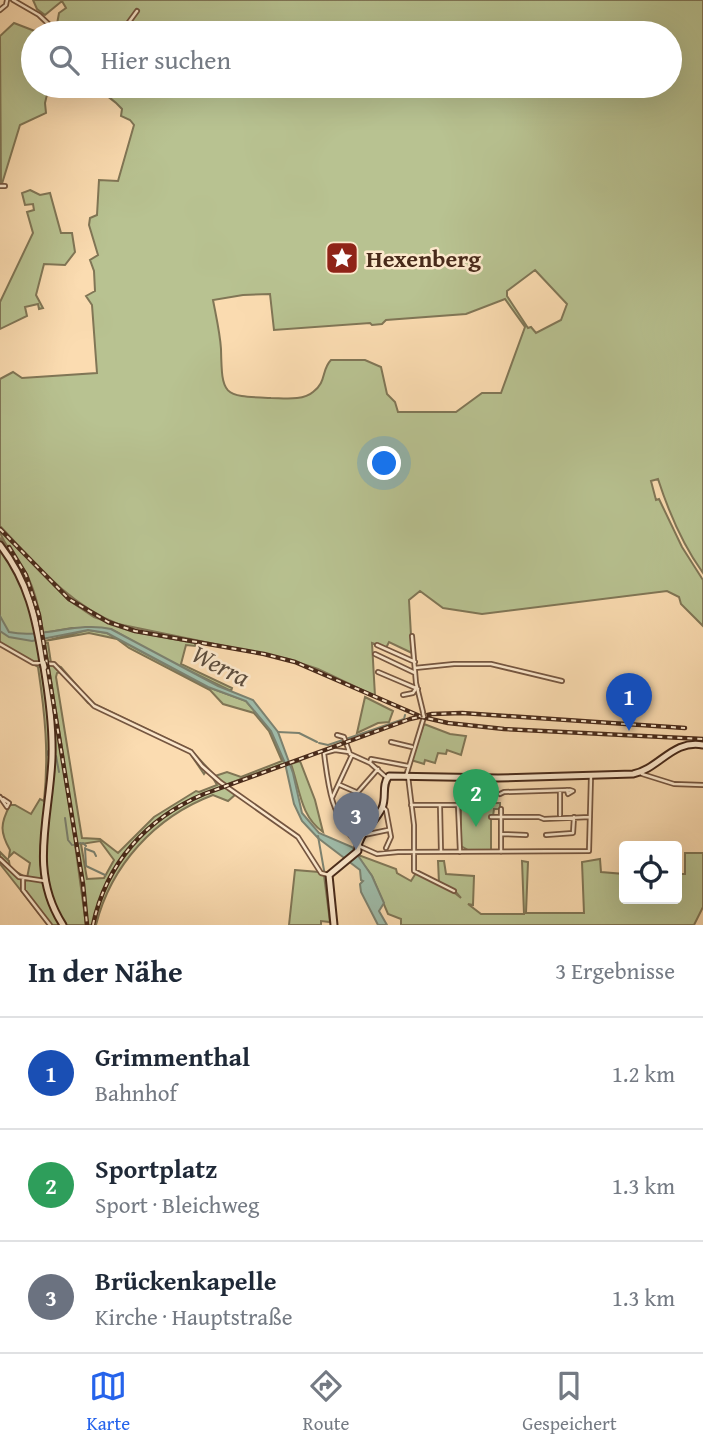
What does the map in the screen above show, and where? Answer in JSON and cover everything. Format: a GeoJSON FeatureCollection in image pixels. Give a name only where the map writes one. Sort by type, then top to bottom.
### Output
{"type":"FeatureCollection","features":[{"type":"Feature","properties":{"kind":"main road"},"geometry":{"type":"LineString","coordinates":[[0,545],[17,568],[26,587],[41,647],[50,702],[52,755],[43,871],[49,898],[63,925]]}},
{"type":"Feature","properties":{"kind":"main road"},"geometry":{"type":"LineString","coordinates":[[334,925],[326,874],[345,863],[364,835],[365,822],[383,807],[387,778],[394,775],[486,778],[640,772],[679,747],[703,745]]}},
{"type":"Feature","properties":{"kind":"street"},"geometry":{"type":"LineString","coordinates":[[0,10],[7,0]]}},
{"type":"Feature","properties":{"kind":"street"},"geometry":{"type":"LineString","coordinates":[[13,0],[45,21]]}},
{"type":"Feature","properties":{"kind":"street"},"geometry":{"type":"LineString","coordinates":[[130,21],[137,12]]}},
{"type":"Feature","properties":{"kind":"street"},"geometry":{"type":"LineString","coordinates":[[0,186],[5,186]]}},
{"type":"Feature","properties":{"kind":"street"},"geometry":{"type":"LineString","coordinates":[[412,636],[416,689],[423,715],[407,776],[414,825],[416,872],[454,891]]}},
{"type":"Feature","properties":{"kind":"street"},"geometry":{"type":"LineString","coordinates":[[0,644],[27,660],[43,665],[56,665],[91,704],[191,752],[220,782],[295,834],[326,874]]}},
{"type":"Feature","properties":{"kind":"street"},"geometry":{"type":"LineString","coordinates":[[377,645],[415,662]]}},
{"type":"Feature","properties":{"kind":"street"},"geometry":{"type":"LineString","coordinates":[[375,654],[415,673]]}},
{"type":"Feature","properties":{"kind":"street"},"geometry":{"type":"LineString","coordinates":[[415,668],[454,664],[496,665],[562,681]]}},
{"type":"Feature","properties":{"kind":"street"},"geometry":{"type":"LineString","coordinates":[[379,672],[416,689]]}},
{"type":"Feature","properties":{"kind":"street"},"geometry":{"type":"LineString","coordinates":[[403,695],[411,694],[416,689]]}},
{"type":"Feature","properties":{"kind":"street"},"geometry":{"type":"LineString","coordinates":[[332,798],[340,785],[350,753],[344,737],[337,735]]}},
{"type":"Feature","properties":{"kind":"street"},"geometry":{"type":"LineString","coordinates":[[391,742],[413,747]]}},
{"type":"Feature","properties":{"kind":"street"},"geometry":{"type":"LineString","coordinates":[[387,778],[370,763],[350,753],[335,750],[324,753],[332,798],[346,833],[357,847],[377,854],[589,851],[591,775]]}},
{"type":"Feature","properties":{"kind":"street"},"geometry":{"type":"LineString","coordinates":[[370,763],[371,759],[408,766]]}},
{"type":"Feature","properties":{"kind":"street"},"geometry":{"type":"LineString","coordinates":[[340,821],[357,793],[378,769]]}},
{"type":"Feature","properties":{"kind":"street"},"geometry":{"type":"LineString","coordinates":[[640,772],[674,784],[703,785]]}},
{"type":"Feature","properties":{"kind":"street"},"geometry":{"type":"LineString","coordinates":[[340,785],[357,793]]}},
{"type":"Feature","properties":{"kind":"street"},"geometry":{"type":"LineString","coordinates":[[560,790],[560,817]]}},
{"type":"Feature","properties":{"kind":"street"},"geometry":{"type":"LineString","coordinates":[[500,794],[566,790]]}},
{"type":"Feature","properties":{"kind":"street"},"geometry":{"type":"LineString","coordinates":[[411,805],[457,805],[460,808],[460,852]]}},
{"type":"Feature","properties":{"kind":"street"},"geometry":{"type":"LineString","coordinates":[[440,805],[441,852]]}},
{"type":"Feature","properties":{"kind":"street"},"geometry":{"type":"LineString","coordinates":[[383,807],[386,810],[391,837],[386,848]]}},
{"type":"Feature","properties":{"kind":"street"},"geometry":{"type":"LineString","coordinates":[[501,809],[501,852]]}},
{"type":"Feature","properties":{"kind":"street"},"geometry":{"type":"LineString","coordinates":[[350,824],[365,822],[366,817],[356,810]]}},
{"type":"Feature","properties":{"kind":"street"},"geometry":{"type":"LineString","coordinates":[[491,817],[590,817]]}},
{"type":"Feature","properties":{"kind":"street"},"geometry":{"type":"LineString","coordinates":[[546,835],[573,834],[574,817]]}},
{"type":"Feature","properties":{"kind":"street"},"geometry":{"type":"LineString","coordinates":[[364,835],[389,830]]}},
{"type":"Feature","properties":{"kind":"street"},"geometry":{"type":"LineString","coordinates":[[501,834],[527,835]]}},
{"type":"Feature","properties":{"kind":"street"},"geometry":{"type":"LineString","coordinates":[[0,859],[12,872],[23,878],[45,881]]}},
{"type":"Feature","properties":{"kind":"street"},"geometry":{"type":"LineString","coordinates":[[34,880],[40,877],[43,871]]}},
{"type":"Feature","properties":{"kind":"street"},"geometry":{"type":"LineString","coordinates":[[23,878],[23,890],[50,925]]}},
{"type":"Feature","properties":{"kind":"green space"},"geometry":{"type":"Polygon","coordinates":[[[33,0],[703,0],[703,573],[677,528],[658,479],[651,481],[656,500],[659,499],[682,547],[703,580],[703,626],[681,604],[679,597],[667,591],[482,614],[443,608],[420,591],[409,600],[412,653],[389,642],[386,648],[372,643],[375,696],[318,669],[288,659],[118,624],[100,616],[54,582],[0,526],[0,379],[13,372],[22,378],[97,373],[92,305],[86,296],[95,291],[94,271],[90,260],[98,255],[89,225],[90,218],[97,215],[99,180],[118,181],[134,125],[121,116],[122,109],[110,98],[682,98],[682,21],[58,21],[59,13],[66,8],[62,1],[45,15],[37,9],[33,0]],[[535,270],[507,291],[507,296],[528,328],[531,327],[536,333],[561,320],[567,304],[535,270]],[[270,294],[213,300],[220,337],[222,377],[228,391],[243,396],[304,397],[317,388],[331,360],[365,360],[381,367],[387,394],[395,402],[398,412],[456,412],[482,393],[501,393],[525,327],[505,299],[466,314],[386,320],[382,324],[372,325],[274,330],[270,294]]]}},
{"type":"Feature","properties":{"kind":"green space"},"geometry":{"type":"Polygon","coordinates":[[[14,23],[21,26],[21,98],[46,98],[46,113],[20,125],[1,187],[0,36],[14,23]]]}},
{"type":"Feature","properties":{"kind":"green space"},"geometry":{"type":"Polygon","coordinates":[[[30,190],[40,195],[50,193],[61,233],[72,233],[75,252],[65,265],[44,264],[36,295],[43,308],[39,309],[38,304],[25,307],[27,316],[0,329],[0,302],[33,233],[27,212],[34,210],[33,204],[25,205],[22,193],[30,190]]]}},
{"type":"Feature","properties":{"kind":"green space"},"geometry":{"type":"Polygon","coordinates":[[[0,530],[67,599],[94,617],[136,632],[195,643],[195,646],[186,645],[181,664],[232,688],[231,691],[111,629],[72,628],[43,633],[37,602],[29,580],[3,540],[0,530]]]}},
{"type":"Feature","properties":{"kind":"green space"},"geometry":{"type":"Polygon","coordinates":[[[0,538],[27,583],[35,607],[41,633],[37,634],[39,640],[42,640],[62,761],[45,643],[48,643],[51,663],[61,667],[92,703],[191,750],[215,776],[227,772],[241,777],[282,761],[269,731],[254,713],[223,704],[210,690],[129,648],[117,639],[89,633],[45,641],[88,630],[107,633],[208,687],[246,701],[271,731],[285,763],[225,785],[207,770],[204,774],[189,752],[88,703],[61,672],[57,673],[82,838],[100,839],[118,853],[154,817],[196,791],[217,785],[213,778],[236,794],[228,801],[213,795],[192,804],[154,830],[124,863],[112,882],[96,925],[88,925],[77,843],[86,925],[64,925],[48,891],[42,830],[42,879],[49,902],[61,925],[48,925],[0,864],[0,852],[9,861],[10,868],[27,878],[30,863],[14,852],[9,857],[10,850],[4,838],[3,823],[10,805],[31,814],[40,799],[44,801],[46,750],[38,667],[0,645],[0,538]],[[100,841],[81,844],[87,879],[104,878],[114,860],[100,841]]]}},
{"type":"Feature","properties":{"kind":"green space"},"geometry":{"type":"Polygon","coordinates":[[[365,697],[393,711],[389,722],[378,723],[357,733],[365,697]]]}},
{"type":"Feature","properties":{"kind":"green space"},"geometry":{"type":"Polygon","coordinates":[[[424,724],[450,734],[466,736],[461,755],[447,750],[446,754],[438,753],[435,763],[425,760],[424,764],[411,760],[424,724]]]}},
{"type":"Feature","properties":{"kind":"green space"},"geometry":{"type":"Polygon","coordinates":[[[300,761],[315,800],[323,832],[315,826],[302,801],[291,764],[300,761]]]}},
{"type":"Feature","properties":{"kind":"green space"},"geometry":{"type":"Polygon","coordinates":[[[461,791],[472,791],[473,803],[500,803],[500,809],[494,809],[491,816],[491,850],[468,850],[461,846],[461,791]]]}},
{"type":"Feature","properties":{"kind":"green space"},"geometry":{"type":"Polygon","coordinates":[[[685,853],[703,853],[703,907],[694,925],[401,925],[401,919],[388,914],[372,876],[356,854],[396,869],[397,873],[411,881],[416,873],[451,890],[461,898],[455,891],[439,883],[438,861],[444,861],[446,874],[474,876],[473,905],[468,904],[481,914],[524,914],[522,861],[528,862],[526,913],[584,913],[582,862],[600,859],[601,872],[619,874],[619,904],[682,904],[682,874],[685,874],[685,853]]]}},
{"type":"Feature","properties":{"kind":"green space"},"geometry":{"type":"Polygon","coordinates":[[[295,870],[319,872],[324,875],[330,922],[321,921],[321,925],[289,925],[295,870]]]}},
{"type":"Feature","properties":{"kind":"shaded area"},"geometry":{"type":"Polygon","coordinates":[[[0,616],[9,632],[22,634],[86,627],[111,629],[218,686],[253,700],[278,732],[293,773],[302,813],[319,833],[352,847],[372,876],[384,903],[379,911],[387,925],[378,925],[361,892],[360,884],[363,881],[360,870],[318,838],[302,821],[294,804],[285,763],[271,731],[246,701],[208,687],[107,633],[88,630],[32,641],[9,637],[0,631],[0,616]]]}},
{"type":"Feature","properties":{"kind":"waterway"},"geometry":{"type":"LineString","coordinates":[[346,739],[404,719],[405,715]]}},
{"type":"Feature","properties":{"kind":"waterway"},"geometry":{"type":"LineString","coordinates":[[278,732],[299,733],[317,742]]}},
{"type":"Feature","properties":{"kind":"waterway"},"geometry":{"type":"LineString","coordinates":[[319,743],[328,745],[343,740]]}},
{"type":"Feature","properties":{"kind":"waterway"},"geometry":{"type":"LineString","coordinates":[[56,756],[59,772]]}},
{"type":"Feature","properties":{"kind":"waterway"},"geometry":{"type":"LineString","coordinates":[[65,818],[68,840],[72,845]]}},
{"type":"Feature","properties":{"kind":"waterway"},"geometry":{"type":"LineString","coordinates":[[318,836],[328,893]]}},
{"type":"Feature","properties":{"kind":"waterway"},"geometry":{"type":"LineString","coordinates":[[74,845],[81,843]]}},
{"type":"Feature","properties":{"kind":"waterway"},"geometry":{"type":"LineString","coordinates":[[83,843],[86,846]]}},
{"type":"Feature","properties":{"kind":"waterway"},"geometry":{"type":"LineString","coordinates":[[85,848],[86,866],[105,875]]}},
{"type":"Feature","properties":{"kind":"waterway"},"geometry":{"type":"LineString","coordinates":[[86,849],[94,852],[96,856]]}},
{"type":"Feature","properties":{"kind":"railway"},"geometry":{"type":"LineString","coordinates":[[0,529],[69,599],[108,622],[135,631],[295,662],[422,717],[448,723],[504,729],[703,739]]}},
{"type":"Feature","properties":{"kind":"railway"},"geometry":{"type":"LineString","coordinates":[[9,547],[26,575],[39,615],[83,884],[87,925]]}},
{"type":"Feature","properties":{"kind":"railway"},"geometry":{"type":"LineString","coordinates":[[93,925],[99,903],[119,863],[132,845],[164,816],[204,794],[410,719],[432,714],[462,713],[685,728]]}},
{"type":"Feature","properties":{"kind":"place","name":"Hexenberg"},"geometry":{"type":"Point","coordinates":[342,258]}},
{"type":"Feature","properties":{"kind":"place","name":"Grimmenthal"},"geometry":{"type":"Point","coordinates":[629,731]}},
{"type":"Feature","properties":{"kind":"place","name":"Sportplatz"},"geometry":{"type":"Point","coordinates":[476,827]}},
{"type":"Feature","properties":{"kind":"place","name":"Brückenkapelle"},"geometry":{"type":"Point","coordinates":[356,850]}},
{"type":"Feature","properties":{"kind":"water label","name":"Werra"},"geometry":{"type":"Point","coordinates":[221,665]}}]}
